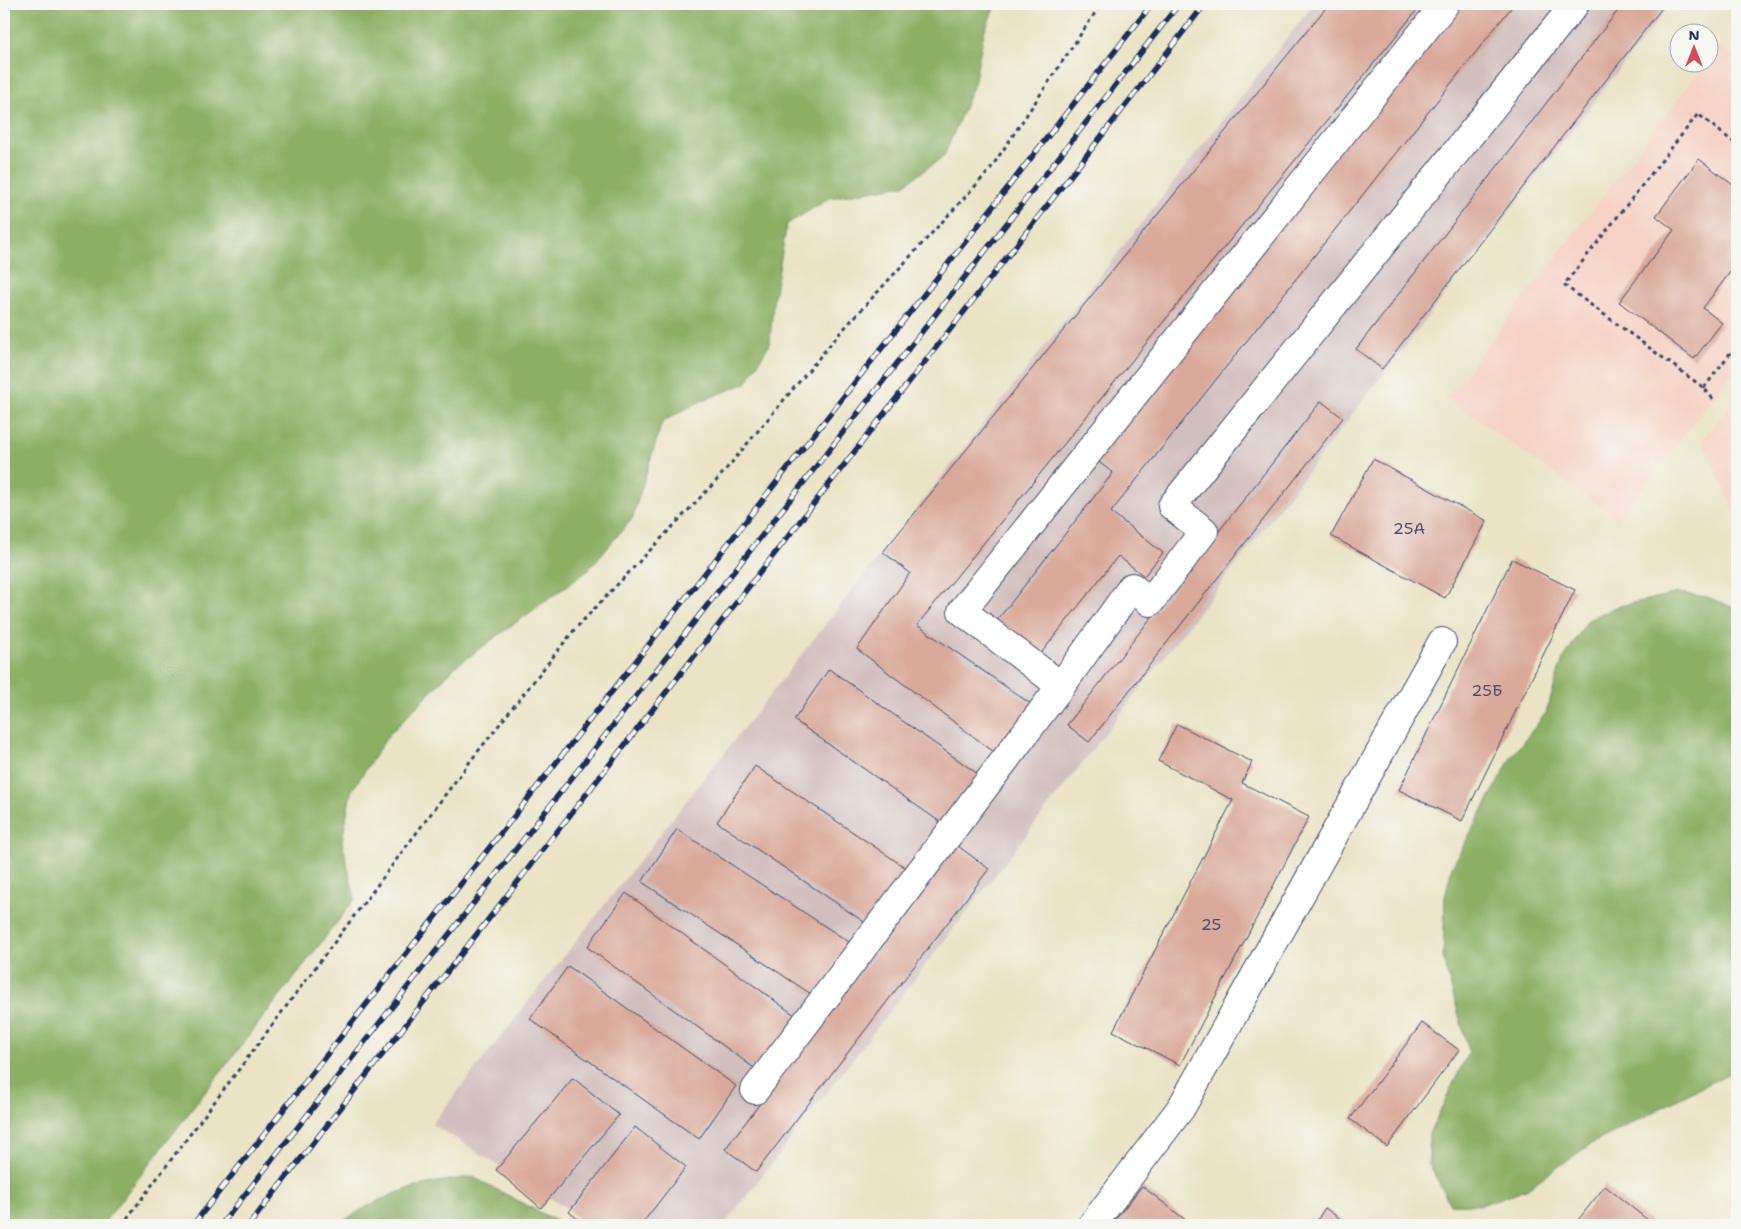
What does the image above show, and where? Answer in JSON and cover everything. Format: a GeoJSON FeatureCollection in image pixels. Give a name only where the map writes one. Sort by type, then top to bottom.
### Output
{"type":"FeatureCollection","features":[{"type":"Feature","properties":{"kind":"lane"},"geometry":{"type":"LineString","coordinates":[[1061,686],[962,611],[1445,4]]}},
{"type":"Feature","properties":{"kind":"lane"},"geometry":{"type":"LineString","coordinates":[[755,1090],[1061,686],[1132,587],[1150,602],[1204,531],[1172,506],[1575,4]]}},
{"type":"Feature","properties":{"kind":"lane"},"geometry":{"type":"LineString","coordinates":[[1092,1225],[1181,1108],[1442,642]]}},
{"type":"Feature","properties":{"kind":"path"},"geometry":{"type":"LineString","coordinates":[[122,1225],[466,767],[563,644],[716,480],[839,334],[989,170],[1101,4]]}},
{"type":"Feature","properties":{"kind":"path"},"geometry":{"type":"LineString","coordinates":[[1713,399],[1704,388],[1564,285],[1698,114],[1737,145]]}},
{"type":"Feature","properties":{"kind":"path"},"geometry":{"type":"LineString","coordinates":[[1704,388],[1737,344]]}},
{"type":"Feature","properties":{"kind":"shaded area"},"geometry":{"type":"Polygon","coordinates":[[[1314,4],[1670,4],[724,1225],[594,1225],[432,1124],[1314,4]]]}},
{"type":"Feature","properties":{"kind":"shaded area"},"geometry":{"type":"Polygon","coordinates":[[[1719,46],[1737,59],[1737,367],[1618,519],[1447,398],[1699,72],[1718,72],[1719,46]]]}},
{"type":"Feature","properties":{"kind":"shaded area"},"geometry":{"type":"Polygon","coordinates":[[[1737,397],[1737,517],[1702,440],[1737,397]]]}},
{"type":"Feature","properties":{"kind":"green space"},"geometry":{"type":"Polygon","coordinates":[[[4,4],[996,4],[984,32],[974,84],[944,156],[904,185],[830,198],[787,224],[773,303],[770,343],[746,383],[697,403],[662,422],[632,519],[586,572],[456,666],[387,737],[351,792],[342,841],[355,899],[102,1225],[4,1225],[4,4]]]}},
{"type":"Feature","properties":{"kind":"green space"},"geometry":{"type":"Polygon","coordinates":[[[1678,593],[1707,597],[1737,609],[1737,1069],[1591,1144],[1526,1189],[1481,1205],[1450,1204],[1429,1164],[1429,1134],[1469,1051],[1443,959],[1445,897],[1452,867],[1512,756],[1546,713],[1562,661],[1588,620],[1615,607],[1678,593]]]}},
{"type":"Feature","properties":{"kind":"green space"},"geometry":{"type":"Polygon","coordinates":[[[473,1177],[564,1225],[338,1225],[370,1205],[402,1191],[453,1179],[473,1177]]]}},
{"type":"Feature","properties":{"kind":"building"},"geometry":{"type":"Polygon","coordinates":[[[1329,4],[1422,4],[917,625],[1038,709],[1002,758],[857,649],[910,573],[883,552],[1329,4]]]}},
{"type":"Feature","properties":{"kind":"building"},"geometry":{"type":"Polygon","coordinates":[[[1455,4],[1514,4],[1111,512],[1163,553],[1144,576],[1118,556],[1038,657],[995,623],[1113,473],[1095,459],[1455,4]]]}},
{"type":"Feature","properties":{"kind":"building"},"geometry":{"type":"Polygon","coordinates":[[[1623,4],[1665,4],[1382,369],[1356,349],[1623,4]]]}},
{"type":"Feature","properties":{"kind":"building"},"geometry":{"type":"Polygon","coordinates":[[[1699,159],[1737,188],[1737,269],[1734,267],[1703,308],[1722,323],[1694,359],[1619,302],[1674,230],[1656,216],[1699,159]]]}},
{"type":"Feature","properties":{"kind":"building"},"geometry":{"type":"Polygon","coordinates":[[[1321,401],[1343,418],[1089,742],[1067,725],[1321,401]]]}},
{"type":"Feature","properties":{"kind":"building"},"geometry":{"type":"Polygon","coordinates":[[[1373,459],[1487,521],[1445,598],[1331,536],[1373,459]]]}},
{"type":"Feature","properties":{"kind":"building"},"geometry":{"type":"Polygon","coordinates":[[[1512,559],[1575,590],[1462,821],[1399,790],[1512,559]]]}},
{"type":"Feature","properties":{"kind":"building"},"geometry":{"type":"Polygon","coordinates":[[[829,669],[978,774],[943,824],[794,720],[829,669]]]}},
{"type":"Feature","properties":{"kind":"building"},"geometry":{"type":"Polygon","coordinates":[[[1177,724],[1252,762],[1242,783],[1309,817],[1180,1065],[1113,1031],[1233,800],[1158,761],[1177,724]]]}},
{"type":"Feature","properties":{"kind":"building"},"geometry":{"type":"Polygon","coordinates":[[[755,766],[909,870],[870,926],[717,822],[755,766]]]}},
{"type":"Feature","properties":{"kind":"building"},"geometry":{"type":"Polygon","coordinates":[[[677,829],[849,942],[814,996],[642,882],[677,829]]]}},
{"type":"Feature","properties":{"kind":"building"},"geometry":{"type":"Polygon","coordinates":[[[958,846],[989,869],[756,1172],[725,1149],[958,846]]]}},
{"type":"Feature","properties":{"kind":"building"},"geometry":{"type":"Polygon","coordinates":[[[626,893],[796,1016],[757,1070],[587,947],[626,893]]]}},
{"type":"Feature","properties":{"kind":"building"},"geometry":{"type":"Polygon","coordinates":[[[568,966],[736,1086],[699,1139],[530,1019],[568,966]]]}},
{"type":"Feature","properties":{"kind":"building"},"geometry":{"type":"Polygon","coordinates":[[[1422,1023],[1459,1050],[1387,1147],[1350,1119],[1422,1023]]]}},
{"type":"Feature","properties":{"kind":"building"},"geometry":{"type":"Polygon","coordinates":[[[573,1078],[619,1115],[541,1208],[496,1170],[573,1078]]]}},
{"type":"Feature","properties":{"kind":"building"},"geometry":{"type":"Polygon","coordinates":[[[635,1127],[686,1167],[641,1225],[586,1225],[569,1212],[635,1127]]]}},
{"type":"Feature","properties":{"kind":"building"},"geometry":{"type":"Polygon","coordinates":[[[1142,1186],[1192,1225],[1111,1225],[1142,1186]]]}},
{"type":"Feature","properties":{"kind":"building"},"geometry":{"type":"Polygon","coordinates":[[[1605,1186],[1654,1225],[1574,1225],[1605,1186]]]}},
{"type":"Feature","properties":{"kind":"building"},"geometry":{"type":"Polygon","coordinates":[[[1325,1208],[1349,1225],[1314,1225],[1325,1208]]]}},
{"type":"Feature","properties":{"kind":"railway"},"geometry":{"type":"LineString","coordinates":[[193,1225],[1152,4]]}},
{"type":"Feature","properties":{"kind":"railway"},"geometry":{"type":"LineString","coordinates":[[221,1225],[1179,4]]}},
{"type":"Feature","properties":{"kind":"railway"},"geometry":{"type":"LineString","coordinates":[[249,1225],[1205,4]]}}]}
